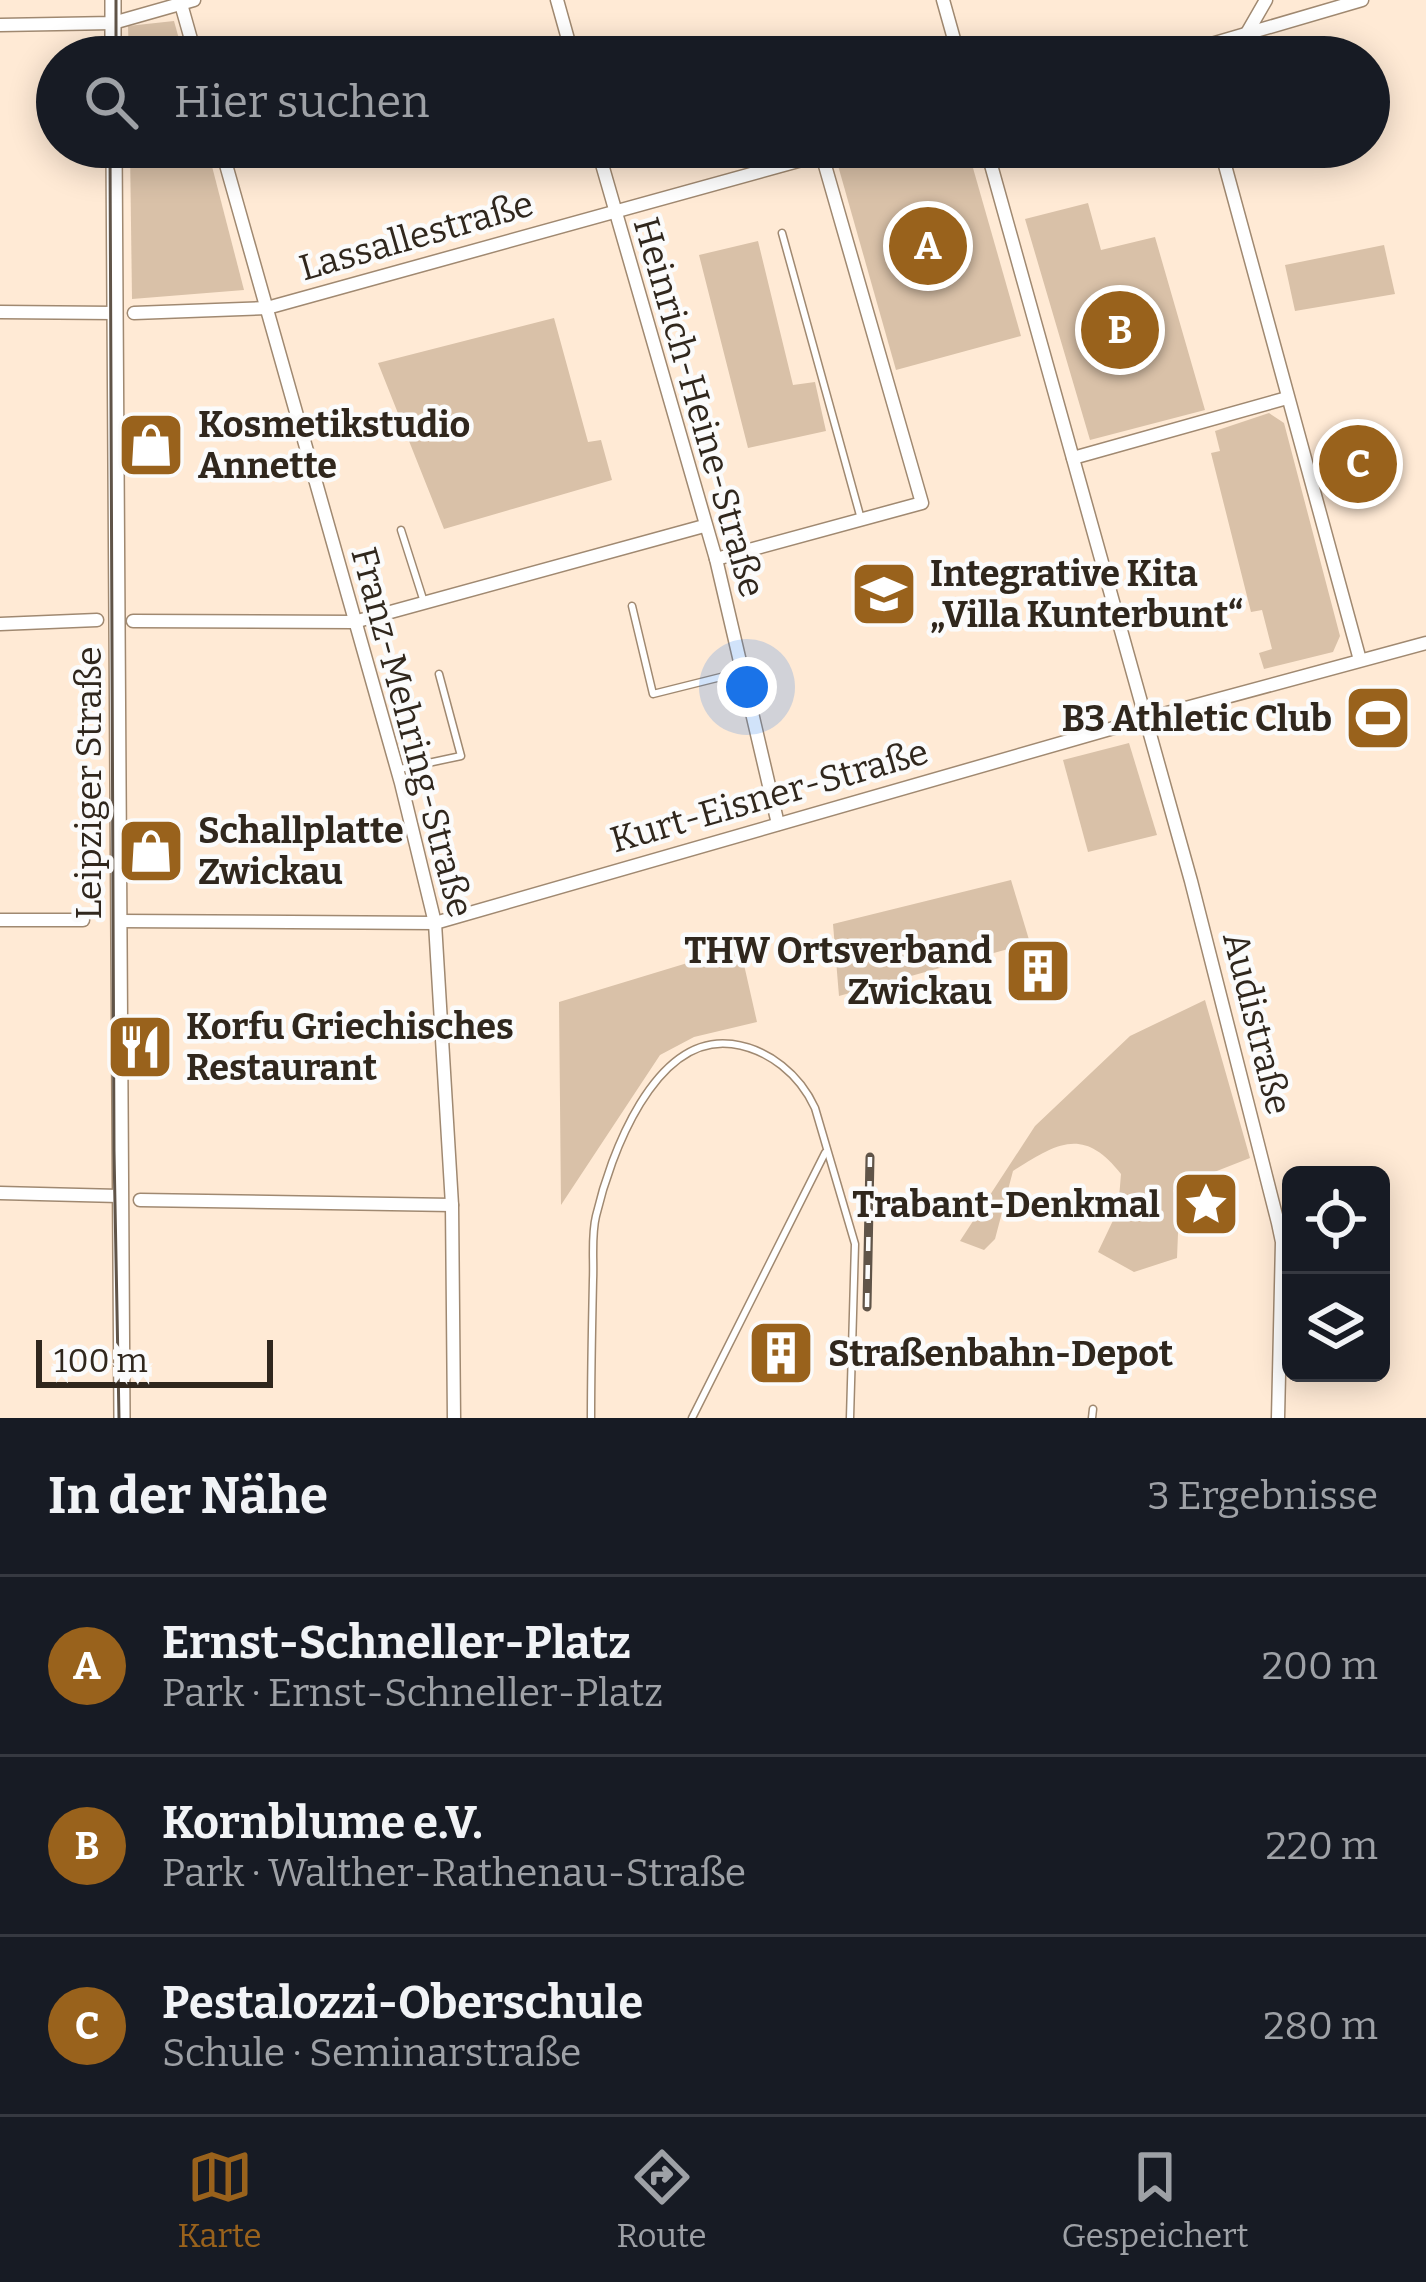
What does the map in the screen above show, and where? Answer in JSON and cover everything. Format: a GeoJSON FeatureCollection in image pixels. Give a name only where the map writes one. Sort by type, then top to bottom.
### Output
{"type":"FeatureCollection","features":[{"type":"Feature","properties":{"kind":"street"},"geometry":{"type":"LineString","coordinates":[[112,0],[113,36]]}},
{"type":"Feature","properties":{"kind":"street"},"geometry":{"type":"LineString","coordinates":[[557,0],[567,36]]}},
{"type":"Feature","properties":{"kind":"street"},"geometry":{"type":"LineString","coordinates":[[943,0],[953,36]]}},
{"type":"Feature","properties":{"kind":"street"},"geometry":{"type":"LineString","coordinates":[[1246,34],[1266,0]]}},
{"type":"Feature","properties":{"kind":"street"},"geometry":{"type":"LineString","coordinates":[[1241,36],[1362,0]]}},
{"type":"Feature","properties":{"kind":"street"},"geometry":{"type":"LineString","coordinates":[[0,25],[113,23],[187,2],[193,36]]}},
{"type":"Feature","properties":{"kind":"street","name":"Leipziger Straße"},"geometry":{"type":"LineString","coordinates":[[114,168],[122,1418]]}},
{"type":"Feature","properties":{"kind":"street","name":"Franz-Mehring-Straße"},"geometry":{"type":"LineString","coordinates":[[227,168],[436,923],[452,1205],[454,1418]]}},
{"type":"Feature","properties":{"kind":"street","name":"Heinrich-Heine-Straße"},"geometry":{"type":"LineString","coordinates":[[602,168],[716,559],[778,824]]}},
{"type":"Feature","properties":{"kind":"street","name":"Lassallestraße"},"geometry":{"type":"LineString","coordinates":[[134,314],[267,308],[774,168]]}},
{"type":"Feature","properties":{"kind":"street"},"geometry":{"type":"LineString","coordinates":[[716,559],[922,502],[825,168]]}},
{"type":"Feature","properties":{"kind":"street","name":"Audistraße"},"geometry":{"type":"LineString","coordinates":[[992,168],[1278,1223],[1282,1242],[1278,1418]]}},
{"type":"Feature","properties":{"kind":"street"},"geometry":{"type":"LineString","coordinates":[[1226,168],[1360,660]]}},
{"type":"Feature","properties":{"kind":"street"},"geometry":{"type":"LineString","coordinates":[[0,312],[115,314]]}},
{"type":"Feature","properties":{"kind":"street"},"geometry":{"type":"LineString","coordinates":[[1073,458],[1286,398]]}},
{"type":"Feature","properties":{"kind":"street"},"geometry":{"type":"LineString","coordinates":[[133,621],[354,622],[704,526]]}},
{"type":"Feature","properties":{"kind":"street"},"geometry":{"type":"LineString","coordinates":[[0,624],[97,620]]}},
{"type":"Feature","properties":{"kind":"street","name":"Kurt-Eisner-Straße"},"geometry":{"type":"LineString","coordinates":[[118,920],[436,923],[1426,643]]}},
{"type":"Feature","properties":{"kind":"street"},"geometry":{"type":"LineString","coordinates":[[0,920],[83,920]]}},
{"type":"Feature","properties":{"kind":"street"},"geometry":{"type":"LineString","coordinates":[[0,1193],[119,1196]]}},
{"type":"Feature","properties":{"kind":"street"},"geometry":{"type":"LineString","coordinates":[[140,1200],[452,1205]]}},
{"type":"Feature","properties":{"kind":"lane"},"geometry":{"type":"LineString","coordinates":[[782,233],[861,519]]}},
{"type":"Feature","properties":{"kind":"lane"},"geometry":{"type":"LineString","coordinates":[[401,530],[424,602]]}},
{"type":"Feature","properties":{"kind":"lane"},"geometry":{"type":"LineString","coordinates":[[632,606],[653,694],[741,672]]}},
{"type":"Feature","properties":{"kind":"lane"},"geometry":{"type":"LineString","coordinates":[[397,770],[461,756],[439,674]]}},
{"type":"Feature","properties":{"kind":"lane"},"geometry":{"type":"LineString","coordinates":[[590,1418],[595,1220],[614,1162],[647,1090],[681,1056],[705,1043],[756,1050],[793,1075],[807,1092],[855,1244],[850,1418]]}},
{"type":"Feature","properties":{"kind":"lane"},"geometry":{"type":"LineString","coordinates":[[692,1418],[825,1153]]}},
{"type":"Feature","properties":{"kind":"shaded area"},"geometry":{"type":"Polygon","coordinates":[[[174,21],[178,36],[128,36],[128,26],[174,21]]]}},
{"type":"Feature","properties":{"kind":"shaded area"},"geometry":{"type":"Polygon","coordinates":[[[130,168],[212,168],[244,290],[132,299],[130,168]]]}},
{"type":"Feature","properties":{"kind":"shaded area"},"geometry":{"type":"Polygon","coordinates":[[[839,168],[973,168],[1021,336],[896,370],[839,168]]]}},
{"type":"Feature","properties":{"kind":"shaded area"},"geometry":{"type":"Polygon","coordinates":[[[1088,203],[1101,250],[1155,237],[1205,410],[1090,440],[1025,219],[1088,203]]]}},
{"type":"Feature","properties":{"kind":"shaded area"},"geometry":{"type":"Polygon","coordinates":[[[758,241],[793,385],[815,382],[826,431],[748,448],[699,255],[758,241]]]}},
{"type":"Feature","properties":{"kind":"shaded area"},"geometry":{"type":"Polygon","coordinates":[[[1384,245],[1395,294],[1295,311],[1285,265],[1384,245]]]}},
{"type":"Feature","properties":{"kind":"shaded area"},"geometry":{"type":"Polygon","coordinates":[[[554,318],[588,442],[601,440],[612,480],[444,529],[378,363],[554,318]]]}},
{"type":"Feature","properties":{"kind":"shaded area"},"geometry":{"type":"Polygon","coordinates":[[[1269,413],[1284,423],[1340,636],[1333,652],[1264,669],[1259,653],[1272,649],[1262,610],[1251,612],[1211,453],[1220,451],[1215,431],[1269,413]]]}},
{"type":"Feature","properties":{"kind":"shaded area"},"geometry":{"type":"Polygon","coordinates":[[[1129,743],[1157,835],[1088,852],[1063,760],[1129,743]]]}},
{"type":"Feature","properties":{"kind":"shaded area"},"geometry":{"type":"Polygon","coordinates":[[[1011,880],[1030,943],[839,996],[833,924],[1011,880]]]}},
{"type":"Feature","properties":{"kind":"shaded area"},"geometry":{"type":"Polygon","coordinates":[[[740,947],[757,1022],[694,1037],[660,1055],[561,1205],[559,1002],[740,947]]]}},
{"type":"Feature","properties":{"kind":"shaded area"},"geometry":{"type":"Polygon","coordinates":[[[1205,1000],[1250,1158],[1199,1178],[1202,1195],[1173,1190],[1179,1209],[1177,1258],[1134,1272],[1098,1252],[1118,1210],[1121,1174],[1094,1149],[1081,1144],[1056,1147],[1013,1171],[995,1239],[984,1250],[960,1241],[1035,1126],[1130,1036],[1205,1000]]]}},
{"type":"Feature","properties":{"kind":"tram line"},"geometry":{"type":"LineString","coordinates":[[116,0],[116,36]]}},
{"type":"Feature","properties":{"kind":"tram line"},"geometry":{"type":"LineString","coordinates":[[110,168],[119,1418]]}},
{"type":"Feature","properties":{"kind":"railway"},"geometry":{"type":"LineString","coordinates":[[867,1307],[870,1157]]}},
{"type":"Feature","properties":{"kind":"place","name":"Ernst-Schneller-Platz"},"geometry":{"type":"Point","coordinates":[928,246]}},
{"type":"Feature","properties":{"kind":"place","name":"Kornblume e.V."},"geometry":{"type":"Point","coordinates":[1120,330]}},
{"type":"Feature","properties":{"kind":"place","name":"Kosmetikstudio Annette"},"geometry":{"type":"Point","coordinates":[151,445]}},
{"type":"Feature","properties":{"kind":"place","name":"Pestalozzi-Oberschule"},"geometry":{"type":"Point","coordinates":[1358,464]}},
{"type":"Feature","properties":{"kind":"place","name":"Integrative Kita „Villa Kunterbunt“"},"geometry":{"type":"Point","coordinates":[884,594]}},
{"type":"Feature","properties":{"kind":"place","name":"B3 Athletic Club"},"geometry":{"type":"Point","coordinates":[1378,718]}},
{"type":"Feature","properties":{"kind":"place","name":"Schallplatte Zwickau"},"geometry":{"type":"Point","coordinates":[151,851]}},
{"type":"Feature","properties":{"kind":"place","name":"THW Ortsverband Zwickau"},"geometry":{"type":"Point","coordinates":[1038,971]}},
{"type":"Feature","properties":{"kind":"place","name":"Korfu Griechisches Restaurant"},"geometry":{"type":"Point","coordinates":[140,1047]}},
{"type":"Feature","properties":{"kind":"place","name":"Trabant-Denkmal"},"geometry":{"type":"Point","coordinates":[1206,1204]}},
{"type":"Feature","properties":{"kind":"place","name":"Straßenbahn-Depot"},"geometry":{"type":"Point","coordinates":[781,1353]}}]}
